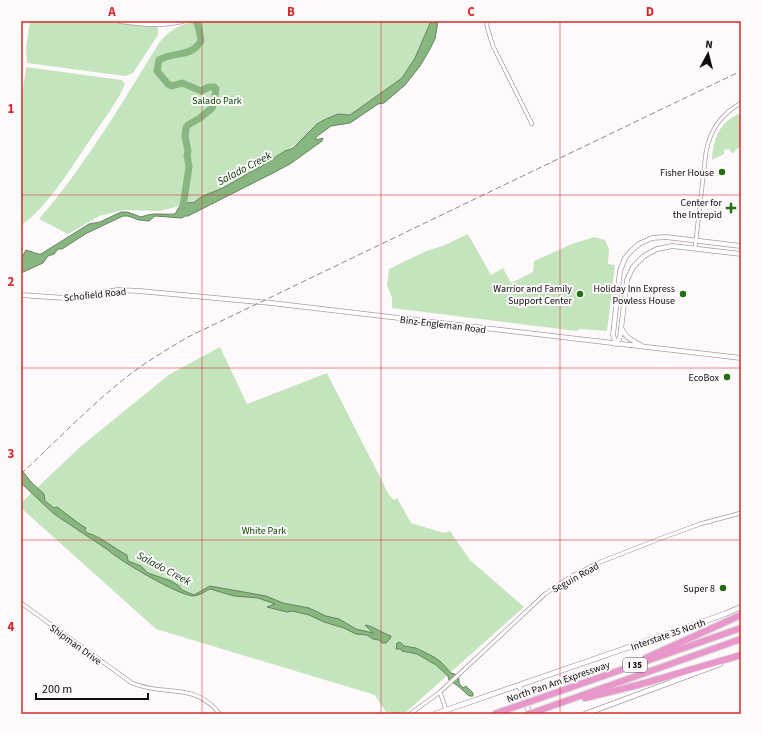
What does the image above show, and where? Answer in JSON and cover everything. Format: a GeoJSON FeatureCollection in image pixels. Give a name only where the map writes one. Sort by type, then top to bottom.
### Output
{"type":"FeatureCollection","features":[{"type":"Feature","properties":{"kind":"highway"},"geometry":{"type":"LineString","coordinates":[[630,667],[650,656],[741,615]]}},
{"type":"Feature","properties":{"kind":"highway","name":"North Pan Am Expressway"},"geometry":{"type":"LineString","coordinates":[[494,714],[741,628]]}},
{"type":"Feature","properties":{"kind":"highway","name":"North Pan Am Expressway"},"geometry":{"type":"LineString","coordinates":[[530,714],[741,639]]}},
{"type":"Feature","properties":{"kind":"highway"},"geometry":{"type":"LineString","coordinates":[[552,706],[638,686],[741,656]]}},
{"type":"Feature","properties":{"kind":"main road","name":"Interstate 35 North"},"geometry":{"type":"LineString","coordinates":[[434,714],[447,712],[519,685],[741,607]]}},
{"type":"Feature","properties":{"kind":"main road"},"geometry":{"type":"LineString","coordinates":[[585,714],[741,656]]}},
{"type":"Feature","properties":{"kind":"main road"},"geometry":{"type":"LineString","coordinates":[[519,685],[530,714]]}},
{"type":"Feature","properties":{"kind":"street"},"geometry":{"type":"LineString","coordinates":[[120,21],[144,24],[175,23],[183,21]]}},
{"type":"Feature","properties":{"kind":"street"},"geometry":{"type":"LineString","coordinates":[[488,21],[487,27],[493,46],[532,124]]}},
{"type":"Feature","properties":{"kind":"street"},"geometry":{"type":"LineString","coordinates":[[695,248],[706,152],[709,138],[722,117],[741,103]]}},
{"type":"Feature","properties":{"kind":"street"},"geometry":{"type":"LineString","coordinates":[[616,344],[612,335],[619,276],[623,262],[631,251],[643,242],[656,237],[696,240],[741,246]]}},
{"type":"Feature","properties":{"kind":"street"},"geometry":{"type":"LineString","coordinates":[[616,344],[620,337],[627,280],[636,263],[648,253],[662,247],[672,246],[741,254]]}},
{"type":"Feature","properties":{"kind":"street","name":"Schofield Road"},"geometry":{"type":"LineString","coordinates":[[21,295],[57,298],[78,297],[118,290],[146,291]]}},
{"type":"Feature","properties":{"kind":"street","name":"Binz-Engleman Road"},"geometry":{"type":"LineString","coordinates":[[146,291],[741,358]]}},
{"type":"Feature","properties":{"kind":"street"},"geometry":{"type":"LineString","coordinates":[[621,326],[624,333],[630,339],[644,347]]}},
{"type":"Feature","properties":{"kind":"street","name":"Seguin Road"},"geometry":{"type":"LineString","coordinates":[[410,714],[440,692],[545,594],[570,577],[598,563],[659,539],[700,524],[741,513]]}},
{"type":"Feature","properties":{"kind":"street","name":"Shipman Drive"},"geometry":{"type":"LineString","coordinates":[[21,603],[132,683],[148,689],[179,691],[192,694],[208,702],[220,714]]}},
{"type":"Feature","properties":{"kind":"street"},"geometry":{"type":"LineString","coordinates":[[440,692],[447,712]]}},
{"type":"Feature","properties":{"kind":"green space"},"geometry":{"type":"Polygon","coordinates":[[[30,21],[105,21],[155,26],[158,28],[158,35],[133,73],[125,76],[27,63],[26,47],[30,21]]]}},
{"type":"Feature","properties":{"kind":"green space","name":"Salado Park"},"geometry":{"type":"Polygon","coordinates":[[[193,21],[431,21],[415,58],[402,78],[350,115],[338,114],[317,124],[302,140],[223,188],[183,205],[160,211],[123,210],[99,216],[68,234],[39,219],[72,178],[87,156],[159,43],[174,29],[193,21]]]}},
{"type":"Feature","properties":{"kind":"green space"},"geometry":{"type":"Polygon","coordinates":[[[26,67],[122,80],[125,84],[110,111],[60,185],[41,208],[21,225],[21,104],[26,67]]]}},
{"type":"Feature","properties":{"kind":"green space"},"geometry":{"type":"Polygon","coordinates":[[[741,114],[741,147],[735,150],[734,153],[732,153],[729,149],[724,150],[724,154],[712,160],[718,132],[726,122],[741,114]]]}},
{"type":"Feature","properties":{"kind":"green space"},"geometry":{"type":"Polygon","coordinates":[[[468,234],[491,275],[503,268],[511,283],[533,272],[534,261],[572,244],[594,237],[605,240],[609,249],[608,264],[615,265],[607,331],[580,329],[576,331],[392,308],[392,298],[387,285],[389,269],[424,252],[445,245],[468,234]]]}},
{"type":"Feature","properties":{"kind":"green space","name":"White Park"},"geometry":{"type":"Polygon","coordinates":[[[220,347],[247,404],[327,373],[389,495],[394,500],[397,498],[411,523],[444,533],[450,531],[470,560],[524,607],[404,714],[387,714],[375,695],[156,629],[21,508],[21,503],[80,447],[170,374],[220,347]]]}},
{"type":"Feature","properties":{"kind":"shaded area"},"geometry":{"type":"Polygon","coordinates":[[[431,21],[438,21],[435,39],[420,66],[405,85],[384,103],[378,104],[350,123],[331,126],[316,137],[316,140],[323,138],[322,141],[290,164],[182,218],[155,216],[149,221],[123,216],[87,233],[62,249],[58,249],[54,254],[48,256],[43,263],[21,273],[21,259],[26,250],[41,254],[89,224],[100,222],[121,212],[127,212],[141,217],[154,214],[175,214],[181,204],[194,202],[203,196],[223,188],[285,151],[293,148],[317,124],[338,114],[350,115],[402,78],[415,58],[431,21]]]}},
{"type":"Feature","properties":{"kind":"shaded area"},"geometry":{"type":"Polygon","coordinates":[[[21,469],[31,482],[44,494],[45,501],[54,508],[57,507],[86,528],[85,530],[87,533],[98,537],[127,555],[128,561],[141,566],[148,573],[171,581],[182,590],[194,595],[210,586],[266,596],[283,603],[309,608],[326,616],[339,619],[356,629],[373,633],[365,625],[371,627],[391,636],[390,639],[386,643],[382,643],[379,640],[373,639],[367,635],[356,634],[309,615],[267,607],[275,604],[258,598],[234,596],[210,589],[194,596],[176,591],[124,562],[54,514],[21,483],[21,469]]]}},
{"type":"Feature","properties":{"kind":"shaded area"},"geometry":{"type":"Polygon","coordinates":[[[400,642],[404,646],[416,648],[441,662],[451,673],[455,674],[459,678],[459,683],[463,688],[466,686],[473,693],[473,696],[469,696],[449,680],[448,676],[436,665],[417,654],[396,649],[397,643],[400,642]]]}},
{"type":"Feature","properties":{"kind":"waterway"},"geometry":{"type":"LineString","coordinates":[[182,213],[189,167],[185,136],[186,128],[212,108],[216,89],[214,87],[209,87],[201,91],[182,83],[172,86],[168,84],[157,71],[159,60],[192,50],[201,41],[196,21]]}},
{"type":"Feature","properties":{"kind":"railway"},"geometry":{"type":"LineString","coordinates":[[21,474],[81,416],[119,383],[153,358],[188,337],[741,71]]}},
{"type":"Feature","properties":{"kind":"place","name":"Fisher House"},"geometry":{"type":"Point","coordinates":[722,172]}},
{"type":"Feature","properties":{"kind":"place","name":"Center for the Intrepid"},"geometry":{"type":"Point","coordinates":[731,208]}},
{"type":"Feature","properties":{"kind":"place","name":"Warrior and Family Support Center"},"geometry":{"type":"Point","coordinates":[580,294]}},
{"type":"Feature","properties":{"kind":"place","name":"Holiday Inn Express Powless House"},"geometry":{"type":"Point","coordinates":[683,294]}},
{"type":"Feature","properties":{"kind":"place","name":"EcoBox"},"geometry":{"type":"Point","coordinates":[727,377]}},
{"type":"Feature","properties":{"kind":"place","name":"Super 8"},"geometry":{"type":"Point","coordinates":[723,588]}},
{"type":"Feature","properties":{"kind":"water label","name":"Salado Creek"},"geometry":{"type":"Point","coordinates":[244,168]}},
{"type":"Feature","properties":{"kind":"water label","name":"Salado Creek"},"geometry":{"type":"Point","coordinates":[164,568]}}]}
